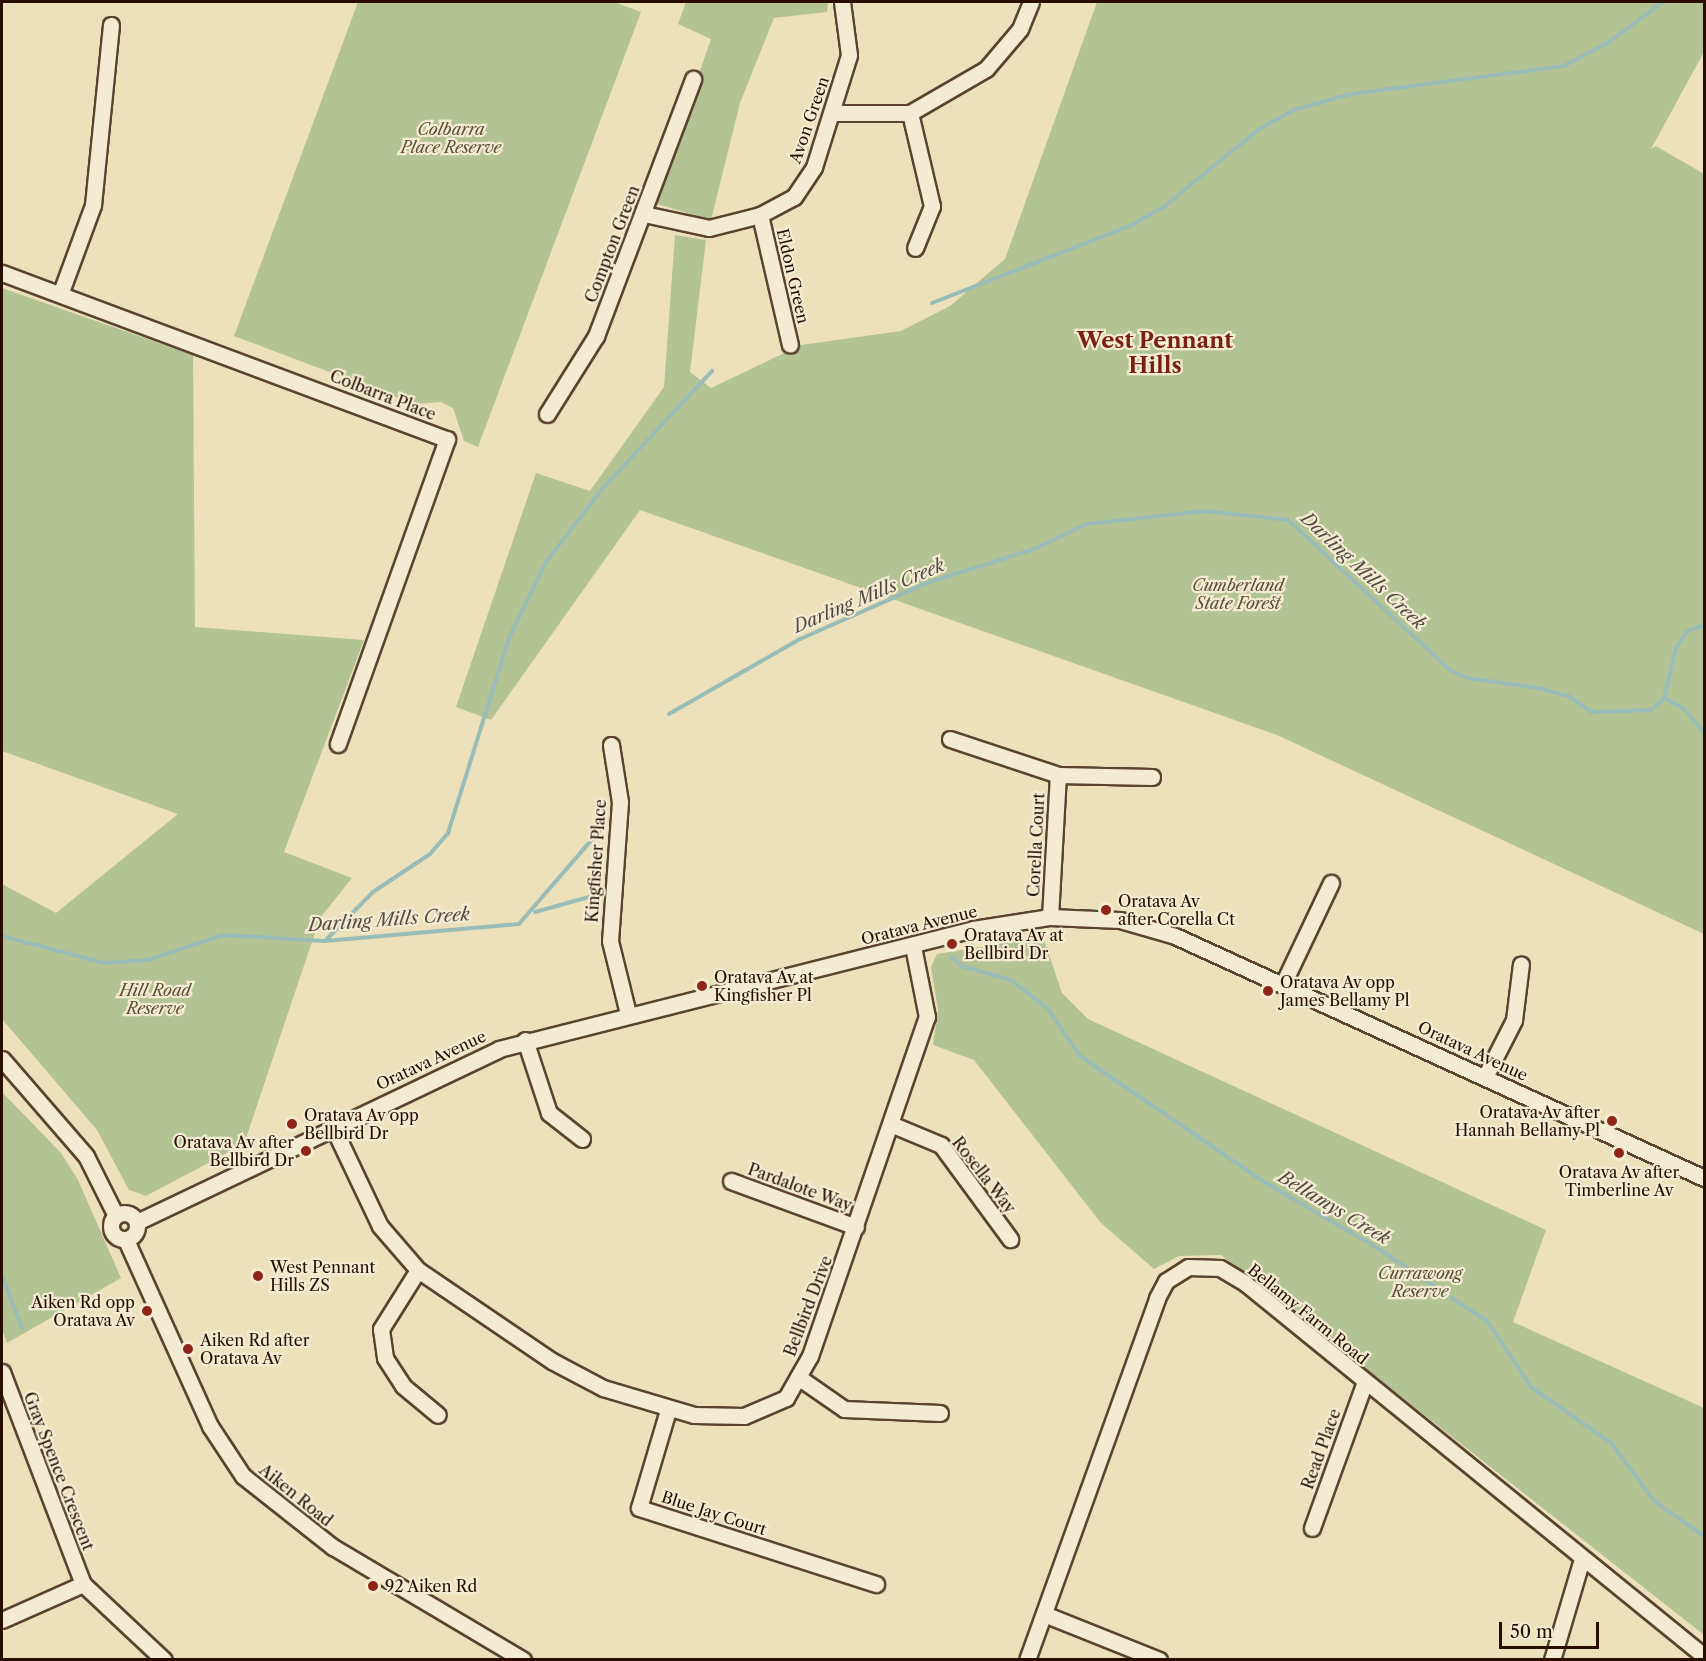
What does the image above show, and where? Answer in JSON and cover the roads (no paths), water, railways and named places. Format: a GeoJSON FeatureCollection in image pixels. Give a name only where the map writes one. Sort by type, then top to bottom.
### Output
{"type":"FeatureCollection","features":[{"type":"Feature","properties":{"kind":"street","name":"Avon Green"},"geometry":{"type":"LineString","coordinates":[[644,214],[709,228],[760,215],[794,197],[814,167],[849,55],[842,2]]}},
{"type":"Feature","properties":{"kind":"street"},"geometry":{"type":"LineString","coordinates":[[832,113],[910,113],[986,69],[1020,29],[1031,2]]}},
{"type":"Feature","properties":{"kind":"street"},"geometry":{"type":"LineString","coordinates":[[61,292],[93,205],[111,26]]}},
{"type":"Feature","properties":{"kind":"street","name":"Compton Green"},"geometry":{"type":"LineString","coordinates":[[547,414],[596,336],[644,214],[693,79]]}},
{"type":"Feature","properties":{"kind":"street"},"geometry":{"type":"LineString","coordinates":[[910,113],[932,206],[915,248]]}},
{"type":"Feature","properties":{"kind":"street","name":"Eldon Green"},"geometry":{"type":"LineString","coordinates":[[760,215],[790,345]]}},
{"type":"Feature","properties":{"kind":"street","name":"Colbarra Place"},"geometry":{"type":"LineString","coordinates":[[2,273],[61,292],[447,438],[338,744]]}},
{"type":"Feature","properties":{"kind":"street","name":"Corella Court"},"geometry":{"type":"LineString","coordinates":[[950,739],[1058,775],[1152,777]]}},
{"type":"Feature","properties":{"kind":"street","name":"Kingfisher Place"},"geometry":{"type":"LineString","coordinates":[[610,745],[620,802],[610,941],[628,1014]]}},
{"type":"Feature","properties":{"kind":"street","name":"Corella Court"},"geometry":{"type":"LineString","coordinates":[[1050,917],[1058,775]]}},
{"type":"Feature","properties":{"kind":"street"},"geometry":{"type":"LineString","coordinates":[[1283,984],[1331,883]]}},
{"type":"Feature","properties":{"kind":"street","name":"Oratava Avenue"},"geometry":{"type":"LineString","coordinates":[[136,1222],[478,1056],[525,1040],[914,946],[1050,917],[1147,927],[1283,984],[1704,1178]]}},
{"type":"Feature","properties":{"kind":"street","name":"Bellbird Drive"},"geometry":{"type":"LineString","coordinates":[[333,1127],[380,1226],[418,1270],[552,1361],[603,1388],[668,1410],[744,1416],[786,1398],[798,1377],[893,1125],[927,1017],[914,946]]}},
{"type":"Feature","properties":{"kind":"street"},"geometry":{"type":"LineString","coordinates":[[1485,1077],[1514,1020],[1521,963]]}},
{"type":"Feature","properties":{"kind":"street"},"geometry":{"type":"LineString","coordinates":[[525,1040],[549,1113],[582,1139]]}},
{"type":"Feature","properties":{"kind":"street"},"geometry":{"type":"LineString","coordinates":[[2,1059],[86,1156],[116,1216],[112,1232],[126,1240],[136,1233],[136,1222],[128,1214],[116,1216]]}},
{"type":"Feature","properties":{"kind":"street","name":"Rosella Way"},"geometry":{"type":"LineString","coordinates":[[893,1125],[941,1145],[1010,1239]]}},
{"type":"Feature","properties":{"kind":"street","name":"Pardalote Way"},"geometry":{"type":"LineString","coordinates":[[731,1181],[856,1227]]}},
{"type":"Feature","properties":{"kind":"street","name":"Aiken Road"},"geometry":{"type":"LineString","coordinates":[[126,1240],[210,1426],[243,1476],[324,1541],[524,1659]]}},
{"type":"Feature","properties":{"kind":"street","name":"Bellamy Farm Road"},"geometry":{"type":"LineString","coordinates":[[1027,1659],[1157,1298],[1175,1273],[1220,1268],[1704,1656]]}},
{"type":"Feature","properties":{"kind":"street"},"geometry":{"type":"LineString","coordinates":[[418,1270],[381,1329],[385,1358],[403,1386],[438,1415]]}},
{"type":"Feature","properties":{"kind":"street","name":"Gray Spence Crescent"},"geometry":{"type":"LineString","coordinates":[[2,1372],[83,1584]]}},
{"type":"Feature","properties":{"kind":"street"},"geometry":{"type":"LineString","coordinates":[[798,1377],[844,1410],[940,1413]]}},
{"type":"Feature","properties":{"kind":"street","name":"Read Place"},"geometry":{"type":"LineString","coordinates":[[1312,1528],[1365,1384]]}},
{"type":"Feature","properties":{"kind":"street","name":"Blue Jay Court"},"geometry":{"type":"LineString","coordinates":[[668,1410],[639,1508],[876,1584]]}},
{"type":"Feature","properties":{"kind":"street"},"geometry":{"type":"LineString","coordinates":[[1552,1659],[1582,1559]]}},
{"type":"Feature","properties":{"kind":"street"},"geometry":{"type":"LineString","coordinates":[[2,1620],[83,1584],[164,1659]]}},
{"type":"Feature","properties":{"kind":"street"},"geometry":{"type":"LineString","coordinates":[[1044,1614],[1159,1659]]}},
{"type":"Feature","properties":{"kind":"waterway"},"geometry":{"type":"LineString","coordinates":[[932,303],[1132,225],[1166,205],[1258,130],[1294,110],[1351,94],[1564,66],[1609,42],[1663,2]]}},
{"type":"Feature","properties":{"kind":"waterway"},"geometry":{"type":"LineString","coordinates":[[325,941],[373,892],[430,854],[448,833],[509,638],[546,562],[603,488],[712,371]]}},
{"type":"Feature","properties":{"kind":"waterway","name":"Darling Mills Creek"},"geometry":{"type":"LineString","coordinates":[[669,714],[800,639],[927,583],[1034,549],[1087,524],[1204,511],[1288,520],[1450,670],[1467,678],[1538,688],[1568,696],[1592,712],[1651,710],[1664,698]]}},
{"type":"Feature","properties":{"kind":"waterway"},"geometry":{"type":"LineString","coordinates":[[1664,698],[1676,648],[1687,631],[1704,625]]}},
{"type":"Feature","properties":{"kind":"waterway"},"geometry":{"type":"LineString","coordinates":[[1664,698],[1683,708],[1704,732]]}},
{"type":"Feature","properties":{"kind":"waterway","name":"Darling Mills Creek"},"geometry":{"type":"LineString","coordinates":[[2,936],[104,963],[148,960],[223,935],[325,941],[519,924],[600,830]]}},
{"type":"Feature","properties":{"kind":"waterway","name":"Bellamys Creek"},"geometry":{"type":"LineString","coordinates":[[535,912],[589,897]]}},
{"type":"Feature","properties":{"kind":"waterway","name":"Bellamys Creek"},"geometry":{"type":"LineString","coordinates":[[952,957],[961,966],[1011,980],[1048,1009],[1080,1056],[1264,1182],[1374,1246],[1488,1322],[1531,1387],[1611,1443],[1655,1502],[1704,1536]]}},
{"type":"Feature","properties":{"kind":"waterway"},"geometry":{"type":"LineString","coordinates":[[2,1276],[22,1328]]}},
{"type":"Feature","properties":{"kind":"place","name":"Oratava Av after Corella Ct"},"geometry":{"type":"Point","coordinates":[1106,910]}},
{"type":"Feature","properties":{"kind":"place","name":"Oratava Av at Bellbird Dr"},"geometry":{"type":"Point","coordinates":[952,944]}},
{"type":"Feature","properties":{"kind":"place","name":"Oratava Av at Kingfisher Pl"},"geometry":{"type":"Point","coordinates":[702,986]}},
{"type":"Feature","properties":{"kind":"place","name":"Oratava Av opp James Bellamy Pl"},"geometry":{"type":"Point","coordinates":[1268,991]}},
{"type":"Feature","properties":{"kind":"place","name":"Oratava Av after Hannah Bellamy Pl"},"geometry":{"type":"Point","coordinates":[1612,1121]}},
{"type":"Feature","properties":{"kind":"place","name":"Oratava Av opp Bellbird Dr"},"geometry":{"type":"Point","coordinates":[292,1124]}},
{"type":"Feature","properties":{"kind":"place","name":"Oratava Av after Bellbird Dr"},"geometry":{"type":"Point","coordinates":[306,1151]}},
{"type":"Feature","properties":{"kind":"place","name":"Oratava Av after Timberline Av"},"geometry":{"type":"Point","coordinates":[1619,1153]}},
{"type":"Feature","properties":{"kind":"place","name":"West Pennant Hills ZS"},"geometry":{"type":"Point","coordinates":[258,1276]}},
{"type":"Feature","properties":{"kind":"place","name":"Aiken Rd opp Oratava Av"},"geometry":{"type":"Point","coordinates":[147,1311]}},
{"type":"Feature","properties":{"kind":"place","name":"Aiken Rd after Oratava Av"},"geometry":{"type":"Point","coordinates":[188,1349]}},
{"type":"Feature","properties":{"kind":"place","name":"92 Aiken Rd"},"geometry":{"type":"Point","coordinates":[373,1586]}},
{"type":"Feature","properties":{"kind":"district","name":"West Pennant Hills"},"geometry":{"type":"Point","coordinates":[1155,352]}},
{"type":"Feature","properties":{"kind":"park label","name":"Colbarra Place Reserve"},"geometry":{"type":"Point","coordinates":[451,138]}},
{"type":"Feature","properties":{"kind":"park label","name":"Cumberland State Forest"},"geometry":{"type":"Point","coordinates":[1238,594]}},
{"type":"Feature","properties":{"kind":"park label","name":"Hill Road Reserve"},"geometry":{"type":"Point","coordinates":[155,999]}},
{"type":"Feature","properties":{"kind":"park label","name":"Currawong Reserve"},"geometry":{"type":"Point","coordinates":[1420,1282]}}]}
